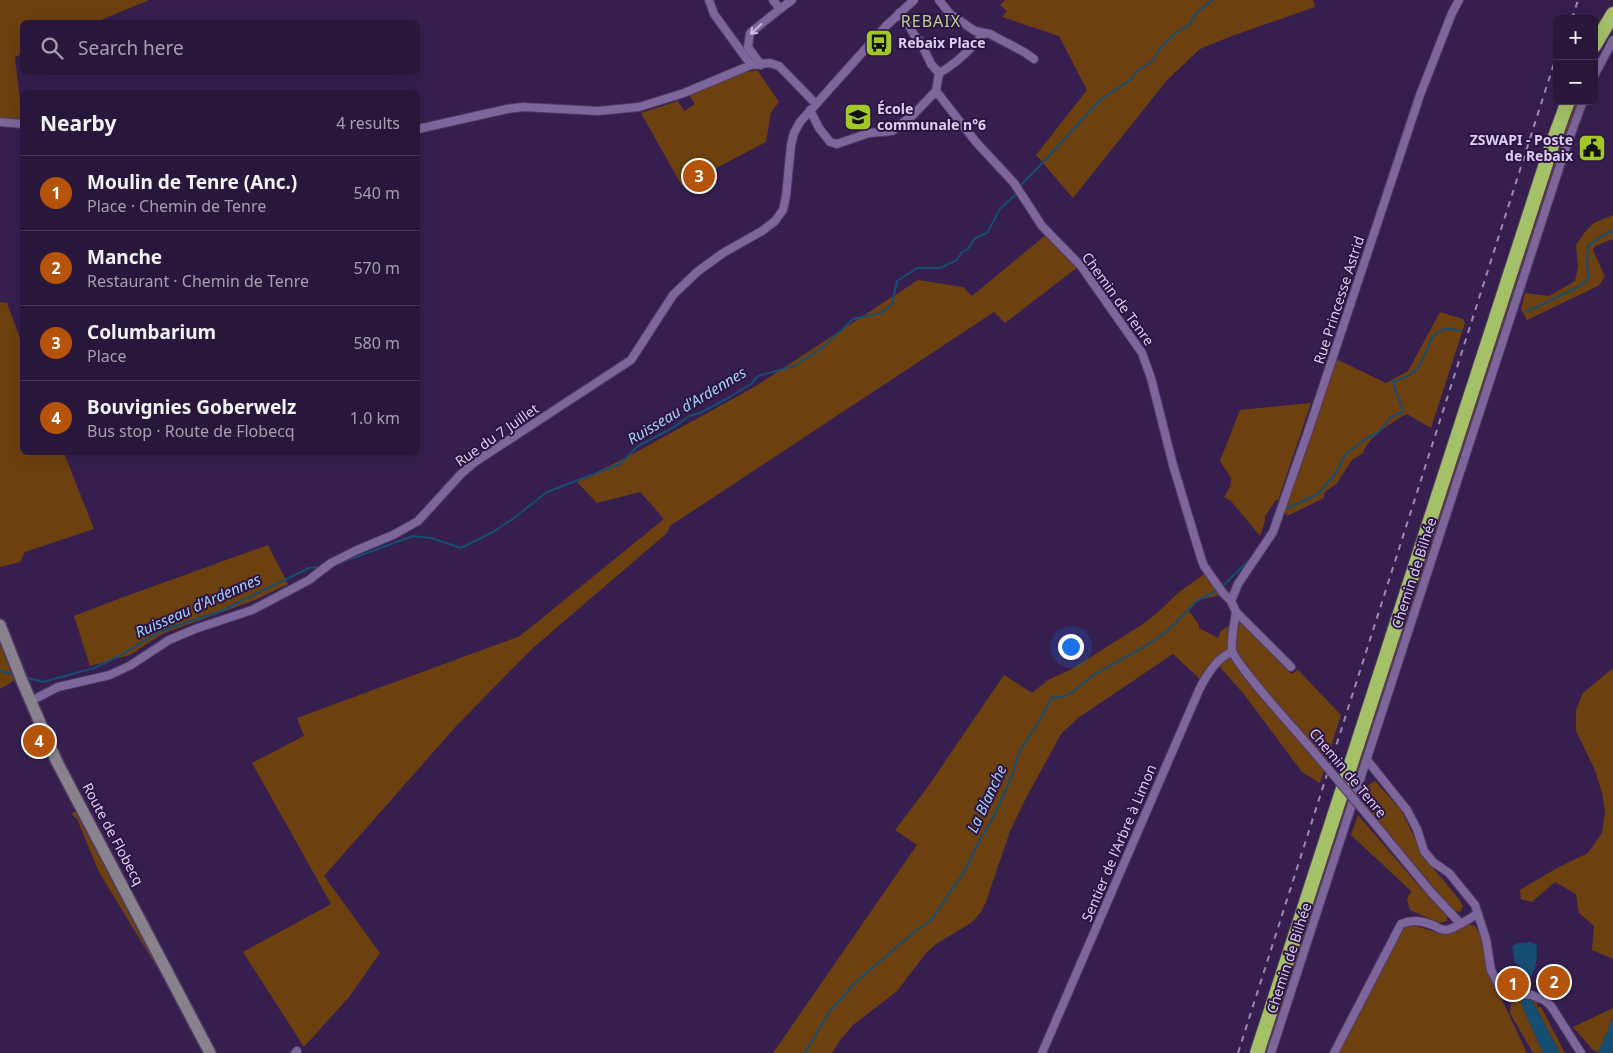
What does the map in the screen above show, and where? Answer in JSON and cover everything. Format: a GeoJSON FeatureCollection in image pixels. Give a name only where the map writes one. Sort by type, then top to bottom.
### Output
{"type":"FeatureCollection","features":[{"type":"Feature","properties":{"kind":"highway"},"geometry":{"type":"LineString","coordinates":[[1598,39],[1613,14]]}},
{"type":"Feature","properties":{"kind":"highway"},"geometry":{"type":"LineString","coordinates":[[1257,1053],[1567,105]]}},
{"type":"Feature","properties":{"kind":"street"},"geometry":{"type":"LineString","coordinates":[[709,0],[714,14],[751,66]]}},
{"type":"Feature","properties":{"kind":"street"},"geometry":{"type":"LineString","coordinates":[[774,0],[780,9]]}},
{"type":"Feature","properties":{"kind":"street"},"geometry":{"type":"LineString","coordinates":[[761,65],[748,46],[750,33],[792,0]]}},
{"type":"Feature","properties":{"kind":"street","name":"Rue du 7 Juillet"},"geometry":{"type":"LineString","coordinates":[[31,701],[58,688],[110,675],[131,665],[170,640],[195,629],[252,610],[308,580],[331,563],[393,535],[418,521],[461,474],[475,462],[631,360],[673,295],[697,272],[724,253],[762,232],[775,221],[783,210],[790,151],[794,133],[800,122],[899,13],[914,0]]}},
{"type":"Feature","properties":{"kind":"street"},"geometry":{"type":"LineString","coordinates":[[939,0],[950,14],[975,31],[990,34],[1024,52],[1034,60]]}},
{"type":"Feature","properties":{"kind":"street","name":"Rue Princesse Astrid"},"geometry":{"type":"LineString","coordinates":[[1231,601],[1238,584],[1273,532],[1420,95],[1459,0]]}},
{"type":"Feature","properties":{"kind":"street"},"geometry":{"type":"LineString","coordinates":[[899,13],[916,38],[920,40],[931,64],[939,73]]}},
{"type":"Feature","properties":{"kind":"street"},"geometry":{"type":"LineString","coordinates":[[420,129],[523,107],[598,111],[639,107],[684,93],[751,66],[770,63],[779,66],[813,107],[819,128],[830,142],[837,144],[869,133],[892,131],[913,115],[936,91],[939,73],[975,44],[981,38],[980,32]]}},
{"type":"Feature","properties":{"kind":"street"},"geometry":{"type":"LineString","coordinates":[[1598,68],[1613,40]]}},
{"type":"Feature","properties":{"kind":"street","name":"Chemin de Tenre"},"geometry":{"type":"LineString","coordinates":[[936,91],[976,142],[1014,183],[1042,226],[1081,266],[1142,353],[1151,378],[1200,558],[1220,589],[1231,601],[1236,612],[1291,667]]}},
{"type":"Feature","properties":{"kind":"street","name":"Chemin de Bilhée"},"geometry":{"type":"LineString","coordinates":[[1271,1053],[1564,153],[1582,105]]}},
{"type":"Feature","properties":{"kind":"street"},"geometry":{"type":"LineString","coordinates":[[0,122],[20,124]]}},
{"type":"Feature","properties":{"kind":"street"},"geometry":{"type":"LineString","coordinates":[[1232,652],[1236,612]]}},
{"type":"Feature","properties":{"kind":"street","name":"Route de Flobecq"},"geometry":{"type":"LineString","coordinates":[[0,624],[57,762],[210,1053]]}},
{"type":"Feature","properties":{"kind":"street","name":"Chemin de Tenre"},"geometry":{"type":"LineString","coordinates":[[1232,652],[1253,680],[1431,892],[1460,923]]}},
{"type":"Feature","properties":{"kind":"street","name":"Sentier de l'Arbre à Limon"},"geometry":{"type":"LineString","coordinates":[[1042,1053],[1199,690],[1220,659],[1232,652]]}},
{"type":"Feature","properties":{"kind":"street","name":"Chemin de Tenre"},"geometry":{"type":"LineString","coordinates":[[1367,760],[1406,810],[1417,829],[1424,851],[1433,862],[1449,873],[1475,905],[1486,939],[1491,970],[1496,982],[1505,992],[1542,998],[1551,1006],[1580,1053]]}},
{"type":"Feature","properties":{"kind":"street"},"geometry":{"type":"LineString","coordinates":[[1334,1053],[1401,924],[1411,920],[1426,922],[1444,930],[1454,928],[1477,914]]}},
{"type":"Feature","properties":{"kind":"shaded area"},"geometry":{"type":"Polygon","coordinates":[[[0,0],[149,0],[101,20],[20,20],[20,55],[15,57],[20,119],[0,118],[0,0]]]}},
{"type":"Feature","properties":{"kind":"shaded area"},"geometry":{"type":"Polygon","coordinates":[[[1005,0],[1313,0],[1315,7],[1200,49],[1167,80],[1073,198],[1036,155],[1087,90],[1059,36],[1002,17],[1007,11],[1000,5],[1005,0]]]}},
{"type":"Feature","properties":{"kind":"shaded area"},"geometry":{"type":"Polygon","coordinates":[[[757,70],[779,102],[771,112],[766,142],[682,186],[641,113],[678,101],[684,111],[695,104],[689,95],[743,73],[757,70]]]}},
{"type":"Feature","properties":{"kind":"shaded area"},"geometry":{"type":"Polygon","coordinates":[[[1574,105],[1579,105],[1268,1053],[1263,1053],[1574,105]]]}},
{"type":"Feature","properties":{"kind":"shaded area"},"geometry":{"type":"Polygon","coordinates":[[[1613,215],[1613,239],[1595,246],[1593,250],[1605,277],[1598,286],[1527,320],[1521,309],[1525,293],[1549,296],[1575,281],[1578,267],[1576,245],[1594,223],[1613,215]]]}},
{"type":"Feature","properties":{"kind":"shaded area"},"geometry":{"type":"Polygon","coordinates":[[[1047,234],[1078,267],[1005,323],[994,312],[670,526],[667,533],[533,648],[458,724],[324,876],[380,953],[349,997],[304,1047],[243,952],[331,904],[252,763],[304,736],[297,718],[520,636],[664,519],[640,492],[597,503],[577,482],[631,455],[756,386],[918,280],[963,287],[972,296],[1047,234]]]}},
{"type":"Feature","properties":{"kind":"shaded area"},"geometry":{"type":"Polygon","coordinates":[[[0,302],[7,303],[20,339],[20,455],[65,455],[94,529],[25,552],[20,562],[0,567],[0,302]]]}},
{"type":"Feature","properties":{"kind":"shaded area"},"geometry":{"type":"Polygon","coordinates":[[[1440,312],[1463,319],[1465,323],[1431,428],[1407,414],[1395,421],[1375,436],[1365,447],[1363,453],[1352,460],[1337,483],[1324,493],[1324,498],[1287,516],[1285,512],[1286,504],[1336,359],[1386,383],[1408,371],[1440,312]]]}},
{"type":"Feature","properties":{"kind":"shaded area"},"geometry":{"type":"Polygon","coordinates":[[[1311,403],[1278,500],[1276,500],[1265,516],[1260,536],[1231,501],[1224,497],[1230,486],[1231,479],[1220,461],[1240,410],[1311,403]]]}},
{"type":"Feature","properties":{"kind":"shaded area"},"geometry":{"type":"Polygon","coordinates":[[[268,545],[288,584],[255,600],[162,634],[130,655],[90,666],[74,616],[268,545]]]}},
{"type":"Feature","properties":{"kind":"shaded area"},"geometry":{"type":"Polygon","coordinates":[[[1206,573],[1221,595],[1198,600],[1189,611],[1199,625],[1199,628],[1218,638],[1221,631],[1239,619],[1291,674],[1298,670],[1341,715],[1320,783],[1302,772],[1243,693],[1218,665],[1202,681],[1173,654],[1078,718],[1061,734],[1010,831],[986,902],[981,912],[971,923],[936,944],[926,953],[897,991],[853,1025],[832,1053],[773,1053],[917,845],[895,830],[927,788],[1004,675],[1032,693],[1048,680],[1070,670],[1143,624],[1179,592],[1206,573]]]}},
{"type":"Feature","properties":{"kind":"shaded area"},"geometry":{"type":"Polygon","coordinates":[[[0,639],[17,679],[0,689],[0,639]]]}},
{"type":"Feature","properties":{"kind":"shaded area"},"geometry":{"type":"Polygon","coordinates":[[[1613,668],[1613,959],[1592,950],[1594,926],[1579,913],[1576,894],[1555,882],[1532,902],[1521,899],[1520,890],[1557,868],[1588,853],[1602,833],[1605,811],[1602,793],[1595,770],[1576,731],[1576,710],[1583,693],[1613,668]]]}},
{"type":"Feature","properties":{"kind":"shaded area"},"geometry":{"type":"Polygon","coordinates":[[[1375,781],[1401,810],[1424,857],[1463,906],[1460,912],[1453,910],[1362,803],[1366,787],[1375,781]]]}},
{"type":"Feature","properties":{"kind":"shaded area"},"geometry":{"type":"Polygon","coordinates":[[[79,809],[175,997],[99,872],[77,819],[71,814],[79,809]]]}},
{"type":"Feature","properties":{"kind":"shaded area"},"geometry":{"type":"Polygon","coordinates":[[[1358,815],[1419,886],[1447,914],[1447,921],[1440,923],[1410,910],[1407,900],[1411,891],[1351,835],[1358,815]]]}},
{"type":"Feature","properties":{"kind":"shaded area"},"geometry":{"type":"Polygon","coordinates":[[[1409,924],[1446,935],[1468,924],[1475,926],[1481,936],[1486,966],[1527,1053],[1337,1053],[1402,928],[1409,924]]]}},
{"type":"Feature","properties":{"kind":"shaded area"},"geometry":{"type":"Polygon","coordinates":[[[1512,994],[1522,994],[1521,1003],[1543,1053],[1533,1053],[1510,1013],[1512,994]]]}},
{"type":"Feature","properties":{"kind":"shaded area"},"geometry":{"type":"Polygon","coordinates":[[[1530,996],[1537,1001],[1537,1007],[1541,1007],[1565,1053],[1560,1053],[1530,996]]]}},
{"type":"Feature","properties":{"kind":"shaded area"},"geometry":{"type":"Polygon","coordinates":[[[1613,1008],[1613,1018],[1598,1053],[1592,1049],[1573,1027],[1613,1008]]]}},
{"type":"Feature","properties":{"kind":"water"},"geometry":{"type":"Polygon","coordinates":[[[1531,942],[1537,945],[1536,961],[1526,989],[1560,1053],[1543,1053],[1521,1003],[1522,994],[1519,989],[1521,972],[1520,966],[1515,963],[1512,947],[1518,943],[1531,942]]]}},
{"type":"Feature","properties":{"kind":"water"},"geometry":{"type":"Polygon","coordinates":[[[1613,1018],[1613,1053],[1598,1053],[1613,1018]]]}},
{"type":"Feature","properties":{"kind":"waterway","name":"Ruisseau d'Ardennes"},"geometry":{"type":"LineString","coordinates":[[1022,184],[1100,100],[1130,80],[1137,71],[1151,62],[1168,40],[1189,25],[1197,12],[1213,0]]}},
{"type":"Feature","properties":{"kind":"waterway","name":"Ruisseau d'Ardennes"},"geometry":{"type":"LineString","coordinates":[[337,564],[413,536],[431,538],[461,548],[493,532],[547,492],[620,464],[638,446],[674,427],[689,416],[700,413],[728,398],[751,384],[758,376],[794,366],[821,349],[853,319],[881,313],[892,304],[897,281],[917,268],[940,268],[957,260],[961,253],[968,249],[975,238],[987,233],[1000,209],[1015,195]]}},
{"type":"Feature","properties":{"kind":"waterway","name":"La Blanche"},"geometry":{"type":"LineString","coordinates":[[1526,312],[1578,287],[1589,279],[1587,266],[1588,246],[1613,230]]}},
{"type":"Feature","properties":{"kind":"waterway","name":"La Blanche"},"geometry":{"type":"LineString","coordinates":[[1288,508],[1318,494],[1336,473],[1345,455],[1364,440],[1379,432],[1391,417],[1403,412],[1393,382],[1414,372],[1420,365],[1435,334],[1441,330],[1449,329],[1461,331]]}},
{"type":"Feature","properties":{"kind":"waterway"},"geometry":{"type":"LineString","coordinates":[[1223,586],[1253,556]]}},
{"type":"Feature","properties":{"kind":"waterway","name":"Ruisseau d'Ardennes"},"geometry":{"type":"LineString","coordinates":[[28,678],[43,682],[94,668],[119,656],[161,631],[221,611],[309,568],[320,567]]}},
{"type":"Feature","properties":{"kind":"waterway","name":"La Blanche"},"geometry":{"type":"LineString","coordinates":[[805,1053],[829,1012],[856,982],[932,919],[966,869],[977,845],[993,818],[1013,774],[1018,754],[1052,697],[1064,696],[1073,692],[1091,677],[1148,644],[1170,628],[1196,602],[1216,591]]}},
{"type":"Feature","properties":{"kind":"waterway","name":"Ruisseau d'Ardennes"},"geometry":{"type":"LineString","coordinates":[[0,671],[15,675]]}},
{"type":"Feature","properties":{"kind":"railway"},"geometry":{"type":"LineString","coordinates":[[1573,15],[1578,0]]}},
{"type":"Feature","properties":{"kind":"railway"},"geometry":{"type":"LineString","coordinates":[[1238,1053],[1555,60]]}},
{"type":"Feature","properties":{"kind":"place","name":"Rebaix Place"},"geometry":{"type":"Point","coordinates":[879,43]}},
{"type":"Feature","properties":{"kind":"place","name":"École communale n°6"},"geometry":{"type":"Point","coordinates":[858,117]}},
{"type":"Feature","properties":{"kind":"place","name":"ZSWAPI - Poste de Rebaix"},"geometry":{"type":"Point","coordinates":[1592,148]}},
{"type":"Feature","properties":{"kind":"place","name":"Columbarium"},"geometry":{"type":"Point","coordinates":[699,176]}},
{"type":"Feature","properties":{"kind":"place","name":"Bouvignies Goberwelz"},"geometry":{"type":"Point","coordinates":[39,741]}},
{"type":"Feature","properties":{"kind":"place","name":"Manche"},"geometry":{"type":"Point","coordinates":[1554,982]}},
{"type":"Feature","properties":{"kind":"place","name":"Moulin de Tenre (Anc.)"},"geometry":{"type":"Point","coordinates":[1513,984]}},
{"type":"Feature","properties":{"kind":"district","name":"REBAIX"},"geometry":{"type":"Point","coordinates":[931,21]}}]}
